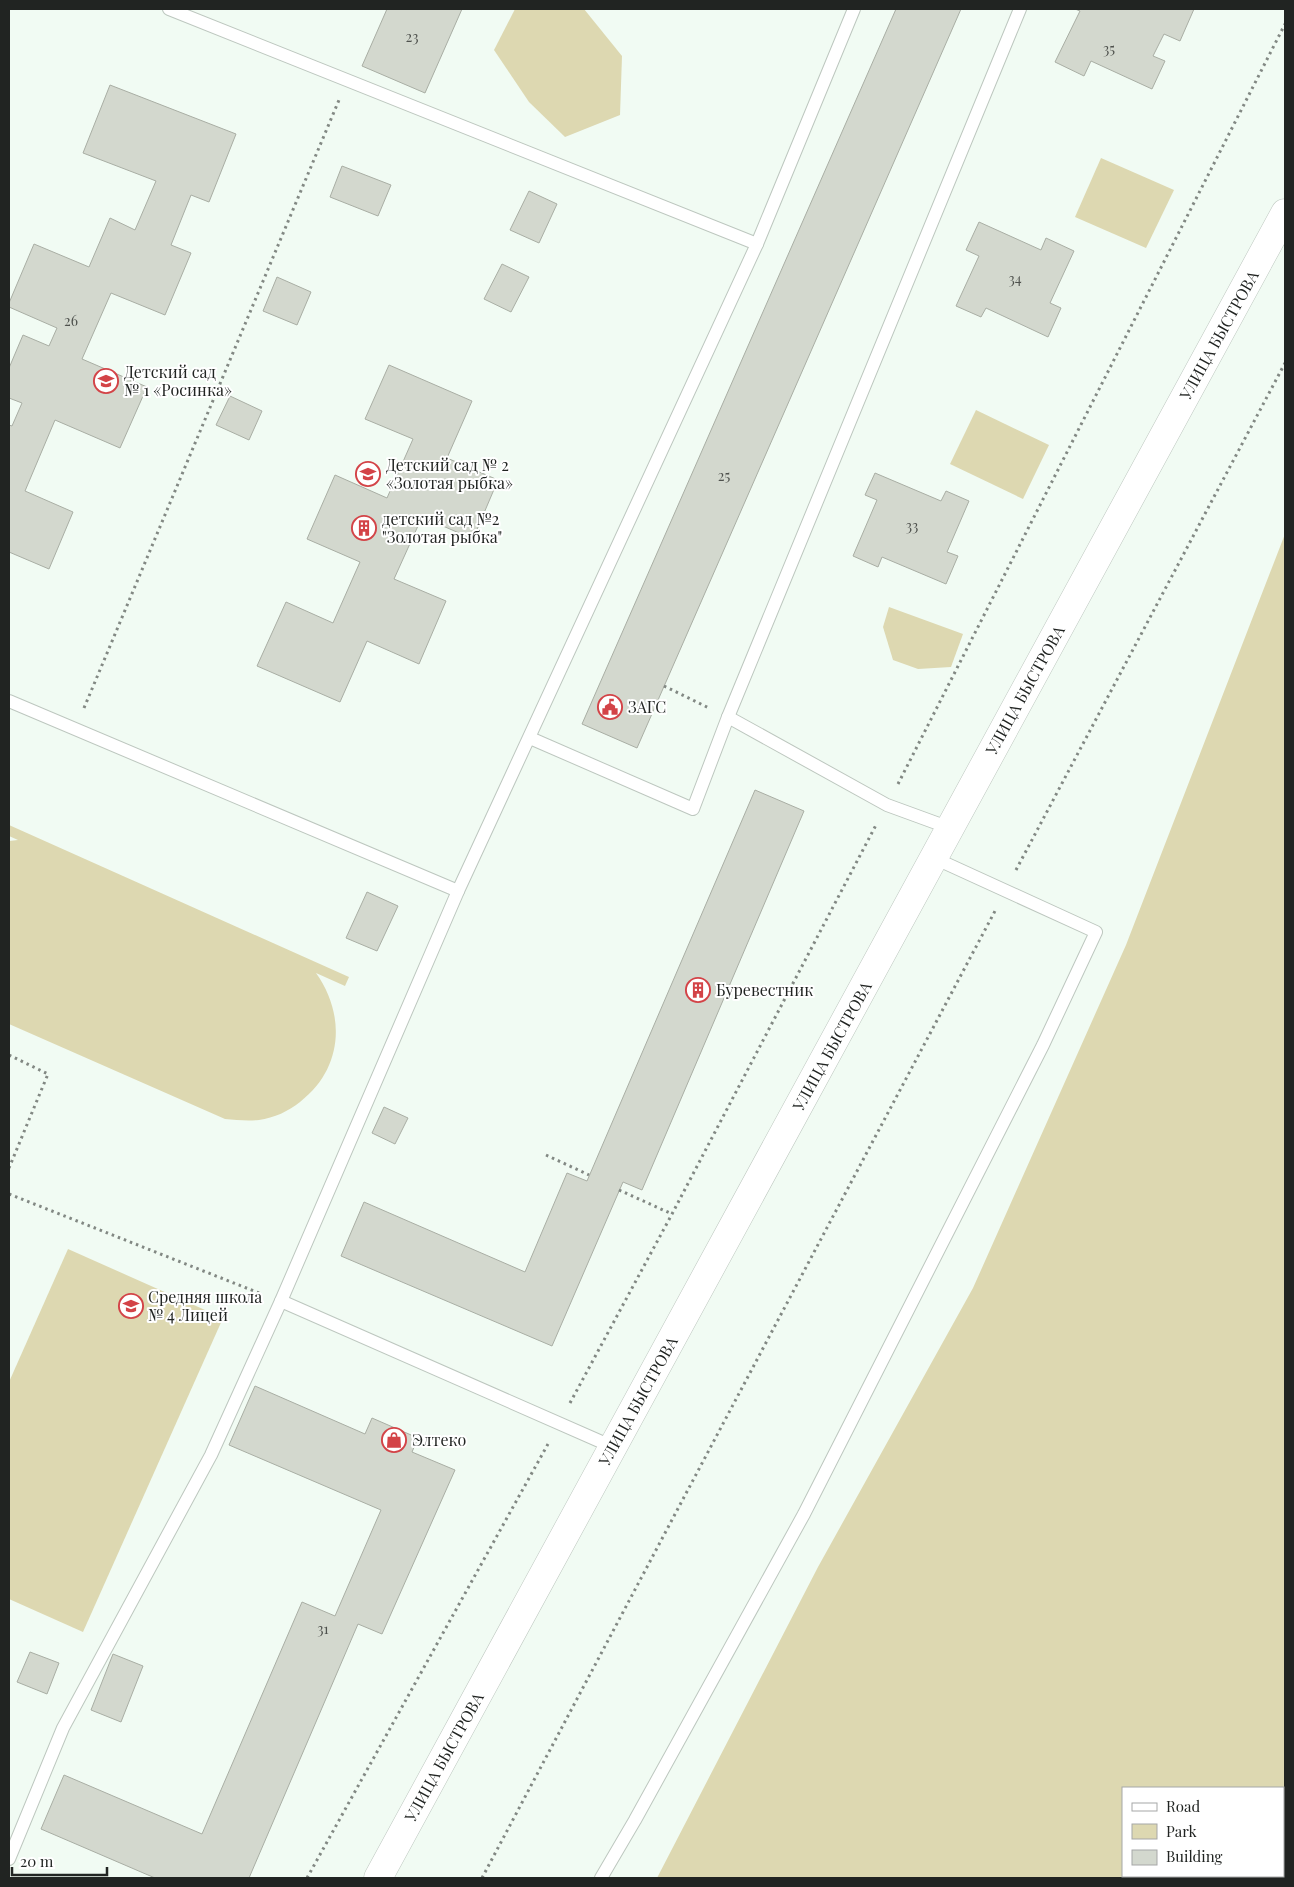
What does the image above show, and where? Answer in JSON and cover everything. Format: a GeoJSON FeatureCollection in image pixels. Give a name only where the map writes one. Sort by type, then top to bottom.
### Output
{"type":"FeatureCollection","features":[{"type":"Feature","properties":{"kind":"street","name":"УЛИЦА БЫСТРОВА"},"geometry":{"type":"LineString","coordinates":[[378,1878],[1285,213]]}},
{"type":"Feature","properties":{"kind":"lane"},"geometry":{"type":"LineString","coordinates":[[169,9],[301,60],[347,81],[451,120],[757,244]]}},
{"type":"Feature","properties":{"kind":"lane"},"geometry":{"type":"LineString","coordinates":[[9,1859],[63,1728],[211,1455],[281,1301],[458,891],[757,244],[854,9]]}},
{"type":"Feature","properties":{"kind":"lane"},"geometry":{"type":"LineString","coordinates":[[530,738],[693,810],[728,717],[1020,9]]}},
{"type":"Feature","properties":{"kind":"lane"},"geometry":{"type":"LineString","coordinates":[[9,701],[458,891]]}},
{"type":"Feature","properties":{"kind":"lane"},"geometry":{"type":"LineString","coordinates":[[728,717],[887,805],[950,828]]}},
{"type":"Feature","properties":{"kind":"lane"},"geometry":{"type":"LineString","coordinates":[[601,1878],[804,1514],[1043,1045],[1096,932],[934,858]]}},
{"type":"Feature","properties":{"kind":"lane"},"geometry":{"type":"LineString","coordinates":[[281,1301],[560,1422],[613,1447]]}},
{"type":"Feature","properties":{"kind":"path"},"geometry":{"type":"LineString","coordinates":[[307,1878],[560,1422],[672,1214],[887,805],[1285,24]]}},
{"type":"Feature","properties":{"kind":"path"},"geometry":{"type":"LineString","coordinates":[[74,730],[347,81]]}},
{"type":"Feature","properties":{"kind":"path"},"geometry":{"type":"LineString","coordinates":[[482,1878],[1285,364]]}},
{"type":"Feature","properties":{"kind":"path"},"geometry":{"type":"LineString","coordinates":[[664,686],[703,705]]}},
{"type":"Feature","properties":{"kind":"path"},"geometry":{"type":"LineString","coordinates":[[9,1055],[48,1074],[9,1168]]}},
{"type":"Feature","properties":{"kind":"path"},"geometry":{"type":"LineString","coordinates":[[546,1155],[589,1175]]}},
{"type":"Feature","properties":{"kind":"path"},"geometry":{"type":"LineString","coordinates":[[619,1190],[672,1214]]}},
{"type":"Feature","properties":{"kind":"path"},"geometry":{"type":"LineString","coordinates":[[9,1194],[281,1301]]}},
{"type":"Feature","properties":{"kind":"green space"},"geometry":{"type":"Polygon","coordinates":[[[515,9],[584,9],[622,56],[620,115],[565,137],[529,102],[494,50],[515,9]]]}},
{"type":"Feature","properties":{"kind":"green space"},"geometry":{"type":"Polygon","coordinates":[[[1101,158],[1174,190],[1146,248],[1075,217],[1101,158]]]}},
{"type":"Feature","properties":{"kind":"green space"},"geometry":{"type":"Polygon","coordinates":[[[976,410],[1049,445],[1023,499],[950,464],[976,410]]]}},
{"type":"Feature","properties":{"kind":"green space"},"geometry":{"type":"Polygon","coordinates":[[[1285,534],[1285,1878],[657,1878],[818,1567],[973,1288],[1126,945],[1285,534]]]}},
{"type":"Feature","properties":{"kind":"green space"},"geometry":{"type":"Polygon","coordinates":[[[889,607],[963,634],[951,667],[918,669],[893,660],[883,627],[889,607]]]}},
{"type":"Feature","properties":{"kind":"green space"},"geometry":{"type":"Polygon","coordinates":[[[9,825],[349,977],[345,986],[316,973],[326,989],[332,1006],[335,1041],[332,1058],[325,1074],[314,1089],[296,1105],[276,1116],[255,1120],[225,1119],[9,1024],[9,841],[18,840],[9,836],[9,825]]]}},
{"type":"Feature","properties":{"kind":"green space"},"geometry":{"type":"Polygon","coordinates":[[[68,1249],[223,1318],[83,1632],[9,1599],[9,1382],[68,1249]]]}},
{"type":"Feature","properties":{"kind":"building"},"geometry":{"type":"Polygon","coordinates":[[[387,9],[462,9],[425,93],[362,66],[387,9]]]}},
{"type":"Feature","properties":{"kind":"building"},"geometry":{"type":"Polygon","coordinates":[[[896,9],[961,9],[637,748],[582,724],[896,9]]]}},
{"type":"Feature","properties":{"kind":"building"},"geometry":{"type":"Polygon","coordinates":[[[1075,9],[1194,9],[1180,41],[1164,34],[1153,56],[1165,61],[1152,89],[1091,61],[1084,76],[1055,62],[1080,11],[1075,9]]]}},
{"type":"Feature","properties":{"kind":"building"},"geometry":{"type":"Polygon","coordinates":[[[110,85],[236,134],[209,202],[191,195],[171,245],[191,253],[165,315],[111,293],[82,359],[147,387],[120,448],[55,420],[25,491],[73,512],[49,569],[9,552],[9,425],[12,426],[22,403],[9,398],[9,368],[23,335],[49,346],[57,328],[9,307],[9,303],[34,244],[89,267],[110,218],[135,230],[156,181],[83,153],[110,85]]]}},
{"type":"Feature","properties":{"kind":"building"},"geometry":{"type":"Polygon","coordinates":[[[342,166],[391,185],[378,216],[330,197],[342,166]]]}},
{"type":"Feature","properties":{"kind":"building"},"geometry":{"type":"Polygon","coordinates":[[[529,191],[557,204],[539,243],[510,230],[529,191]]]}},
{"type":"Feature","properties":{"kind":"building"},"geometry":{"type":"Polygon","coordinates":[[[979,222],[1041,250],[1046,238],[1074,251],[1050,303],[1061,308],[1048,337],[986,308],[981,317],[956,306],[979,256],[966,250],[979,222]]]}},
{"type":"Feature","properties":{"kind":"building"},"geometry":{"type":"Polygon","coordinates":[[[502,264],[529,277],[511,312],[484,299],[502,264]]]}},
{"type":"Feature","properties":{"kind":"building"},"geometry":{"type":"Polygon","coordinates":[[[277,277],[311,292],[297,325],[263,311],[277,277]]]}},
{"type":"Feature","properties":{"kind":"building","name":"детский сад №2 \"Золотая рыбка\""},"geometry":{"type":"Polygon","coordinates":[[[389,365],[472,401],[447,458],[498,480],[473,539],[422,517],[394,579],[446,601],[419,664],[367,641],[340,702],[257,666],[286,602],[333,623],[360,562],[307,539],[335,475],[387,498],[413,439],[365,419],[389,365]]]}},
{"type":"Feature","properties":{"kind":"building"},"geometry":{"type":"Polygon","coordinates":[[[230,396],[262,411],[249,440],[216,425],[230,396]]]}},
{"type":"Feature","properties":{"kind":"building"},"geometry":{"type":"Polygon","coordinates":[[[875,473],[941,501],[946,491],[969,501],[947,552],[958,556],[946,584],[882,557],[878,567],[853,556],[877,500],[865,495],[875,473]]]}},
{"type":"Feature","properties":{"kind":"building","name":"Буревестник"},"geometry":{"type":"Polygon","coordinates":[[[755,790],[804,811],[642,1190],[623,1182],[552,1346],[341,1256],[364,1202],[525,1272],[567,1173],[587,1181],[755,790]]]}},
{"type":"Feature","properties":{"kind":"building"},"geometry":{"type":"Polygon","coordinates":[[[367,892],[398,906],[377,951],[346,938],[367,892]]]}},
{"type":"Feature","properties":{"kind":"building"},"geometry":{"type":"Polygon","coordinates":[[[384,1107],[408,1118],[395,1144],[372,1133],[384,1107]]]}},
{"type":"Feature","properties":{"kind":"building"},"geometry":{"type":"Polygon","coordinates":[[[255,1386],[365,1434],[372,1418],[418,1438],[412,1452],[455,1470],[382,1634],[358,1624],[249,1878],[155,1878],[41,1829],[64,1775],[202,1834],[302,1602],[335,1616],[381,1510],[229,1445],[255,1386]]]}},
{"type":"Feature","properties":{"kind":"building"},"geometry":{"type":"Polygon","coordinates":[[[30,1652],[59,1663],[47,1694],[17,1682],[30,1652]]]}},
{"type":"Feature","properties":{"kind":"building"},"geometry":{"type":"Polygon","coordinates":[[[113,1654],[143,1666],[121,1722],[91,1710],[113,1654]]]}},
{"type":"Feature","properties":{"kind":"place","name":"Детский сад № 1 «Росинка»"},"geometry":{"type":"Point","coordinates":[106,381]}},
{"type":"Feature","properties":{"kind":"place","name":"Детский сад № 2 «Золотая рыбка»"},"geometry":{"type":"Point","coordinates":[368,474]}},
{"type":"Feature","properties":{"kind":"place","name":"детский сад №2 \"Золотая рыбка\""},"geometry":{"type":"Point","coordinates":[364,528]}},
{"type":"Feature","properties":{"kind":"place","name":"ЗАГС"},"geometry":{"type":"Point","coordinates":[610,707]}},
{"type":"Feature","properties":{"kind":"place","name":"Буревестник"},"geometry":{"type":"Point","coordinates":[698,990]}},
{"type":"Feature","properties":{"kind":"place","name":"Средняя школа № 4 Лицей"},"geometry":{"type":"Point","coordinates":[131,1306]}},
{"type":"Feature","properties":{"kind":"place","name":"Элтеко"},"geometry":{"type":"Point","coordinates":[394,1440]}}]}
